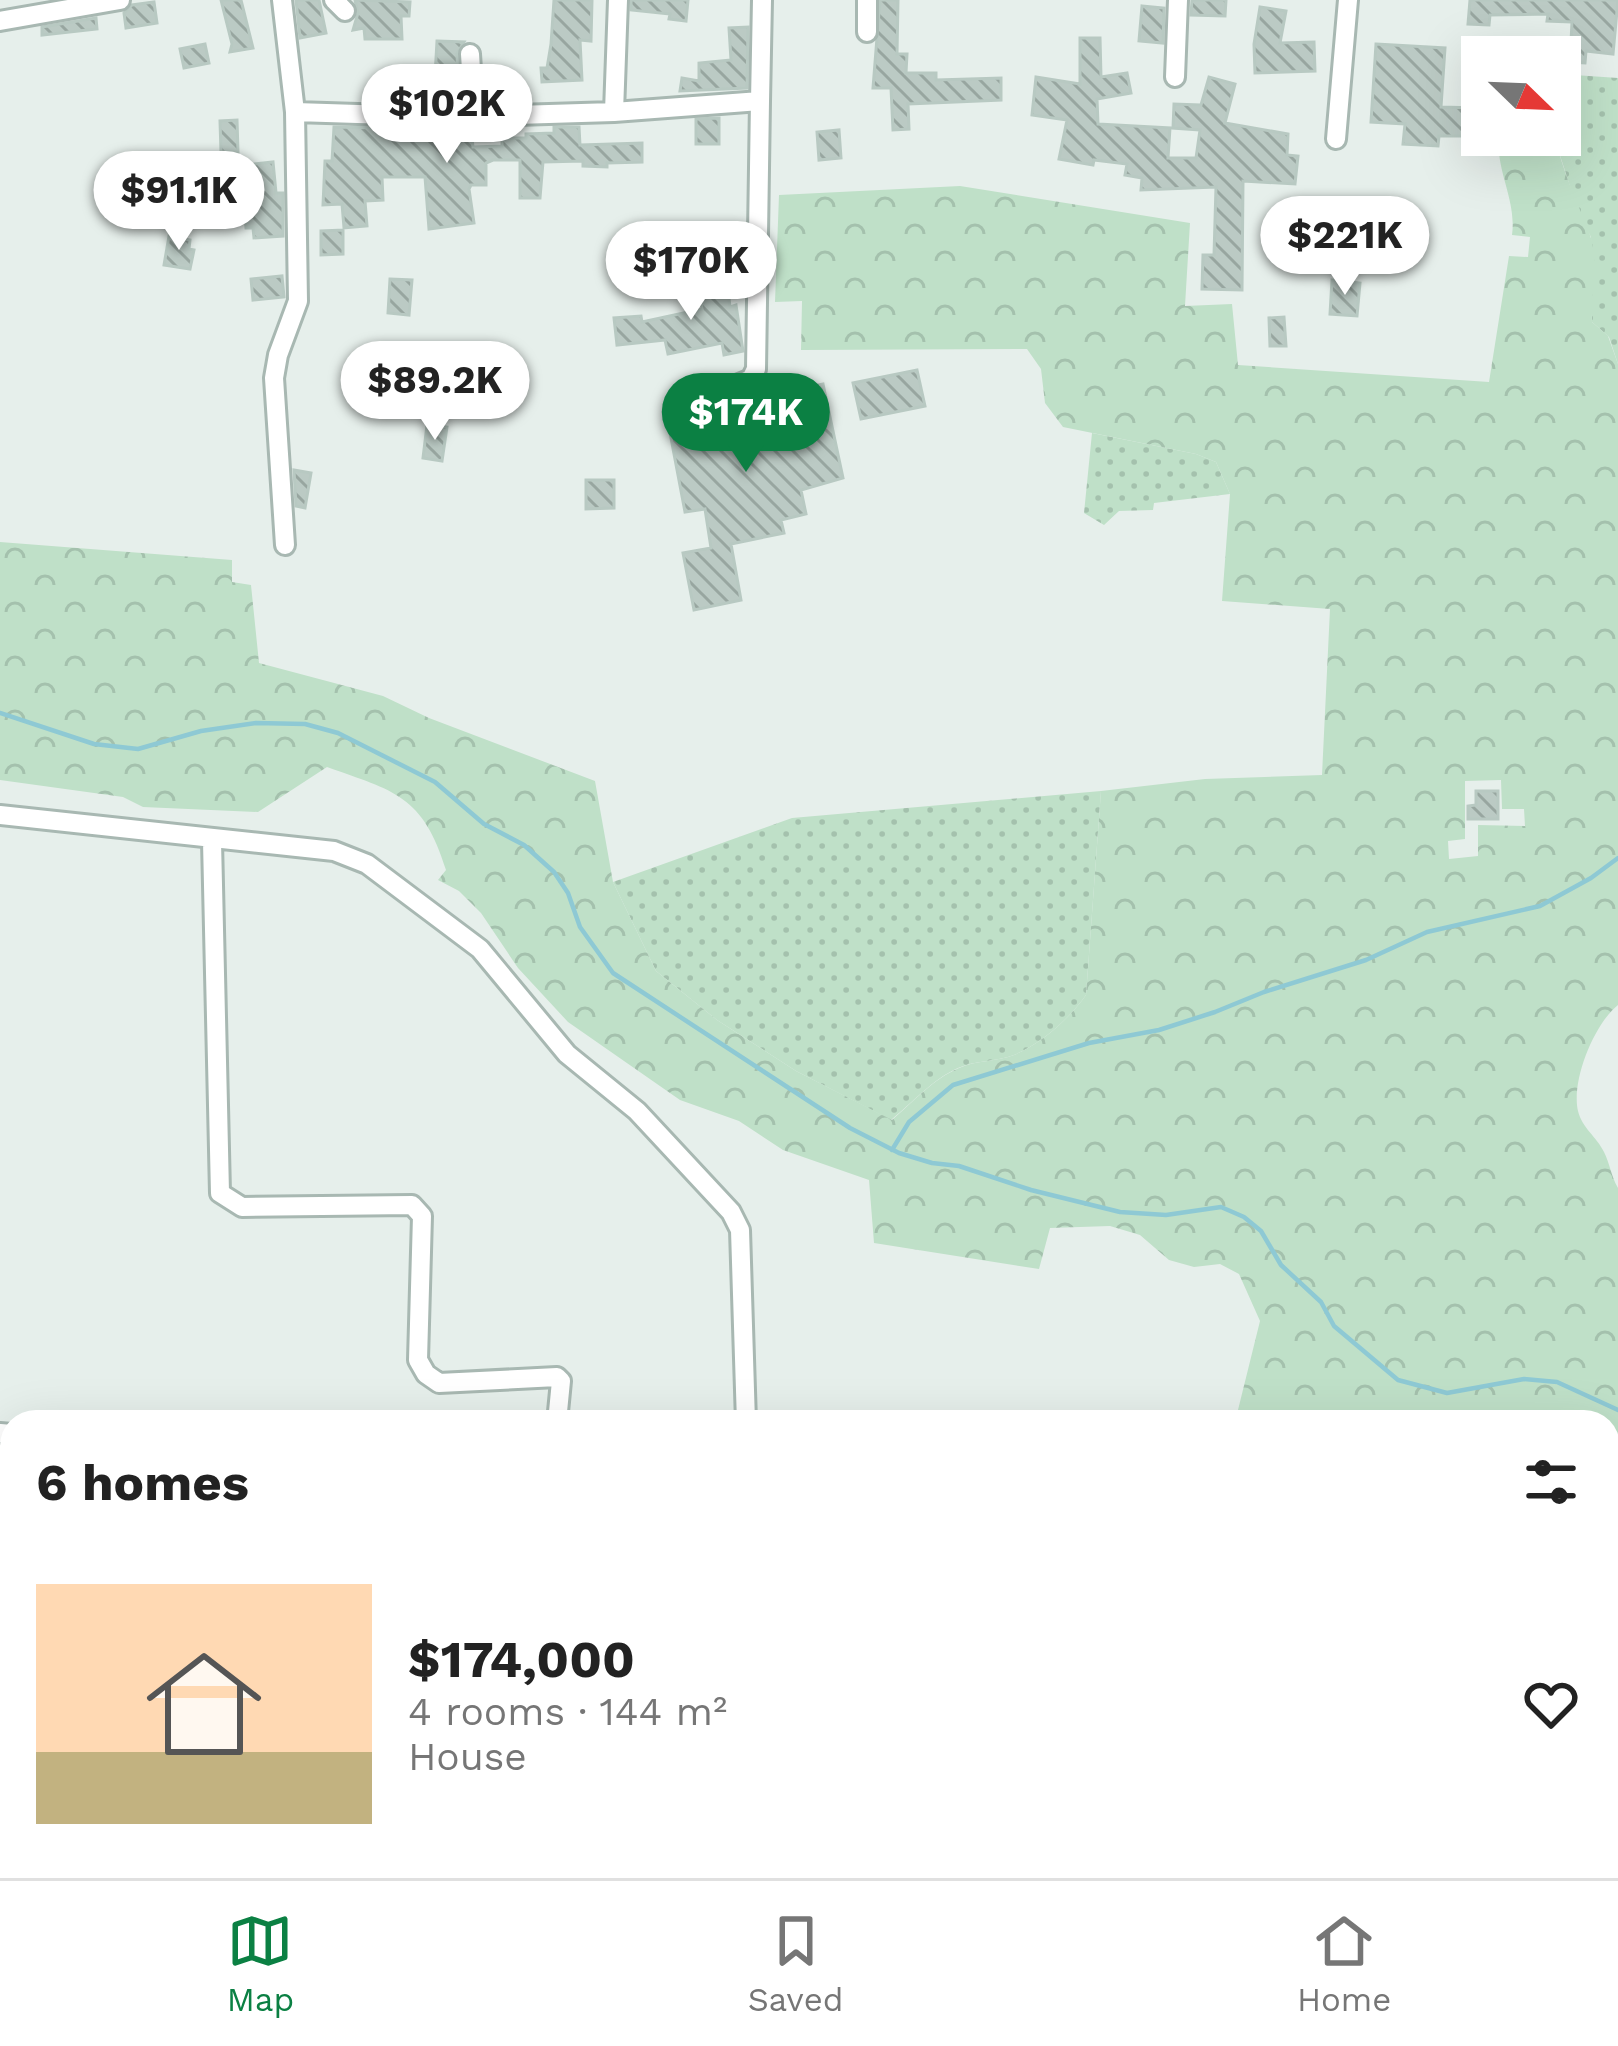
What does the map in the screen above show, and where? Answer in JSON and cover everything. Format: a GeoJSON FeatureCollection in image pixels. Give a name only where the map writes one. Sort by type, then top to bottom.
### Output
{"type":"FeatureCollection","features":[{"type":"Feature","properties":{"kind":"street"},"geometry":{"type":"LineString","coordinates":[[283,0],[295,112],[298,302],[274,378],[285,545]]}},
{"type":"Feature","properties":{"kind":"street"},"geometry":{"type":"LineString","coordinates":[[614,112],[618,0]]}},
{"type":"Feature","properties":{"kind":"street"},"geometry":{"type":"LineString","coordinates":[[724,390],[752,379],[756,369],[762,0]]}},
{"type":"Feature","properties":{"kind":"street"},"geometry":{"type":"LineString","coordinates":[[867,0],[867,32]]}},
{"type":"Feature","properties":{"kind":"street"},"geometry":{"type":"LineString","coordinates":[[1175,77],[1178,0]]}},
{"type":"Feature","properties":{"kind":"street"},"geometry":{"type":"LineString","coordinates":[[1336,139],[1348,0]]}},
{"type":"Feature","properties":{"kind":"street"},"geometry":{"type":"LineString","coordinates":[[0,21],[110,1]]}},
{"type":"Feature","properties":{"kind":"street"},"geometry":{"type":"LineString","coordinates":[[470,54],[474,117]]}},
{"type":"Feature","properties":{"kind":"street"},"geometry":{"type":"LineString","coordinates":[[295,112],[474,117],[760,101]]}},
{"type":"Feature","properties":{"kind":"street"},"geometry":{"type":"LineString","coordinates":[[0,815],[334,851],[394,880],[434,917],[480,949],[567,1054],[637,1112],[731,1211],[740,1230],[746,1410]]}},
{"type":"Feature","properties":{"kind":"street"},"geometry":{"type":"LineString","coordinates":[[212,841],[220,1193],[242,1207],[412,1205],[419,1209],[418,1360],[426,1374],[439,1383],[557,1377],[561,1382],[558,1410]]}},
{"type":"Feature","properties":{"kind":"green space"},"geometry":{"type":"Polygon","coordinates":[[[1581,75],[1618,78],[1618,364],[1609,337],[1592,322],[1591,237],[1560,156],[1581,156],[1581,75]]]}},
{"type":"Feature","properties":{"kind":"green space"},"geometry":{"type":"Polygon","coordinates":[[[1500,156],[1561,156],[1593,245],[1592,322],[1608,336],[1618,364],[1618,1005],[1586,1054],[1577,1099],[1580,1117],[1604,1152],[1618,1188],[1618,1410],[1238,1410],[1260,1321],[1239,1274],[1220,1264],[1194,1267],[1169,1260],[1140,1235],[1110,1226],[1050,1228],[1039,1269],[874,1243],[869,1180],[783,1150],[739,1121],[680,1100],[568,1022],[518,968],[481,913],[459,891],[438,880],[446,870],[427,826],[388,790],[327,767],[258,812],[143,807],[123,797],[0,780],[0,542],[232,560],[232,582],[251,585],[259,663],[383,696],[595,781],[613,882],[656,971],[717,1020],[796,1071],[892,1120],[950,1073],[1014,1055],[1035,1044],[1086,995],[1101,791],[1205,779],[1322,775],[1330,609],[1222,601],[1230,494],[1216,462],[1063,427],[1045,403],[1041,369],[1027,349],[801,350],[802,301],[775,302],[779,195],[960,186],[1190,223],[1185,306],[1232,304],[1238,365],[1489,382],[1509,256],[1528,257],[1530,237],[1512,235],[1512,210],[1500,156]],[[1501,780],[1465,781],[1465,839],[1448,841],[1449,859],[1478,856],[1478,825],[1525,826],[1524,809],[1502,809],[1501,780]]]}},
{"type":"Feature","properties":{"kind":"green space"},"geometry":{"type":"Polygon","coordinates":[[[1092,433],[1216,462],[1230,494],[1154,503],[1153,510],[1119,511],[1104,525],[1084,513],[1092,433]]]}},
{"type":"Feature","properties":{"kind":"green space"},"geometry":{"type":"Polygon","coordinates":[[[1101,791],[1086,995],[1035,1044],[1014,1055],[949,1073],[891,1120],[796,1071],[717,1020],[656,971],[613,882],[792,818],[1101,791]]]}},
{"type":"Feature","properties":{"kind":"building"},"geometry":{"type":"Polygon","coordinates":[[[221,0],[241,0],[253,48],[230,52],[221,0]]]}},
{"type":"Feature","properties":{"kind":"building"},"geometry":{"type":"Polygon","coordinates":[[[296,0],[319,0],[326,33],[300,38],[296,0]]]}},
{"type":"Feature","properties":{"kind":"building"},"geometry":{"type":"Polygon","coordinates":[[[355,0],[410,2],[409,16],[401,16],[402,39],[365,39],[364,28],[353,30],[358,13],[355,0]]]}},
{"type":"Feature","properties":{"kind":"building"},"geometry":{"type":"Polygon","coordinates":[[[554,0],[592,0],[591,41],[580,40],[582,80],[542,82],[554,0]]]}},
{"type":"Feature","properties":{"kind":"building"},"geometry":{"type":"Polygon","coordinates":[[[631,0],[688,0],[686,21],[669,19],[670,14],[631,10],[631,0]]]}},
{"type":"Feature","properties":{"kind":"building"},"geometry":{"type":"Polygon","coordinates":[[[880,0],[898,0],[897,54],[907,54],[906,73],[936,73],[936,80],[1001,78],[1001,100],[908,104],[909,129],[893,130],[891,88],[873,88],[880,0]]]}},
{"type":"Feature","properties":{"kind":"building"},"geometry":{"type":"Polygon","coordinates":[[[1192,0],[1226,0],[1225,16],[1191,15],[1192,0]]]}},
{"type":"Feature","properties":{"kind":"building"},"geometry":{"type":"Polygon","coordinates":[[[1470,0],[1618,0],[1613,54],[1586,51],[1585,63],[1581,63],[1581,36],[1571,36],[1572,22],[1547,21],[1548,14],[1490,15],[1489,25],[1468,24],[1470,0]]]}},
{"type":"Feature","properties":{"kind":"building"},"geometry":{"type":"Polygon","coordinates":[[[154,2],[157,23],[126,28],[124,13],[132,5],[154,2]]]}},
{"type":"Feature","properties":{"kind":"building"},"geometry":{"type":"Polygon","coordinates":[[[1142,6],[1164,8],[1163,43],[1139,41],[1142,6]]]}},
{"type":"Feature","properties":{"kind":"building"},"geometry":{"type":"Polygon","coordinates":[[[1260,7],[1286,11],[1280,43],[1314,42],[1315,71],[1255,73],[1260,7]]]}},
{"type":"Feature","properties":{"kind":"building"},"geometry":{"type":"Polygon","coordinates":[[[96,18],[97,29],[42,35],[42,27],[96,18]]]}},
{"type":"Feature","properties":{"kind":"building"},"geometry":{"type":"Polygon","coordinates":[[[748,27],[747,88],[680,91],[682,78],[699,81],[699,63],[731,60],[729,28],[748,27]]]}},
{"type":"Feature","properties":{"kind":"building"},"geometry":{"type":"Polygon","coordinates":[[[1080,38],[1100,38],[1101,77],[1127,73],[1131,93],[1097,99],[1098,124],[1170,128],[1168,158],[1196,158],[1200,130],[1173,128],[1174,104],[1201,105],[1209,77],[1235,84],[1225,123],[1288,134],[1287,155],[1298,156],[1295,184],[1243,181],[1242,290],[1202,289],[1203,255],[1214,255],[1216,187],[1141,190],[1142,178],[1125,175],[1127,164],[1059,159],[1067,120],[1032,115],[1036,77],[1080,84],[1080,38]]]}},
{"type":"Feature","properties":{"kind":"building"},"geometry":{"type":"Polygon","coordinates":[[[437,41],[464,42],[457,54],[459,103],[409,102],[409,76],[435,76],[437,41]]]}},
{"type":"Feature","properties":{"kind":"building"},"geometry":{"type":"Polygon","coordinates":[[[205,44],[209,63],[184,68],[180,49],[205,44]]]}},
{"type":"Feature","properties":{"kind":"building"},"geometry":{"type":"Polygon","coordinates":[[[1376,44],[1445,48],[1441,107],[1461,108],[1461,136],[1439,136],[1438,146],[1403,144],[1405,124],[1371,122],[1376,44]]]}},
{"type":"Feature","properties":{"kind":"building"},"geometry":{"type":"Polygon","coordinates":[[[719,118],[719,144],[696,144],[696,119],[719,118]]]}},
{"type":"Feature","properties":{"kind":"building"},"geometry":{"type":"Polygon","coordinates":[[[237,120],[238,152],[221,152],[220,121],[237,120]]]}},
{"type":"Feature","properties":{"kind":"building"},"geometry":{"type":"Polygon","coordinates":[[[334,127],[471,130],[473,147],[502,146],[502,138],[554,133],[554,127],[579,127],[580,145],[642,143],[642,162],[607,163],[607,167],[583,166],[583,161],[543,162],[540,198],[520,198],[520,160],[493,160],[486,163],[486,185],[469,189],[474,223],[429,229],[425,177],[382,177],[383,200],[365,201],[367,226],[344,228],[342,204],[323,205],[325,161],[332,161],[334,127]]]}},
{"type":"Feature","properties":{"kind":"building"},"geometry":{"type":"Polygon","coordinates":[[[839,130],[841,158],[819,160],[817,132],[839,130]]]}},
{"type":"Feature","properties":{"kind":"building"},"geometry":{"type":"Polygon","coordinates":[[[273,162],[276,193],[283,193],[283,236],[254,238],[253,228],[246,228],[244,201],[256,195],[254,164],[273,162]]]}},
{"type":"Feature","properties":{"kind":"building"},"geometry":{"type":"Polygon","coordinates":[[[343,230],[343,254],[321,255],[321,231],[343,230]]]}},
{"type":"Feature","properties":{"kind":"building"},"geometry":{"type":"Polygon","coordinates":[[[169,236],[190,240],[189,249],[194,250],[190,269],[164,265],[169,236]]]}},
{"type":"Feature","properties":{"kind":"building"},"geometry":{"type":"Polygon","coordinates":[[[726,272],[743,351],[724,355],[722,343],[668,354],[665,340],[617,345],[614,318],[641,316],[642,322],[702,309],[698,276],[726,272]]]}},
{"type":"Feature","properties":{"kind":"building"},"geometry":{"type":"Polygon","coordinates":[[[282,276],[284,297],[253,300],[251,279],[282,276]]]}},
{"type":"Feature","properties":{"kind":"building"},"geometry":{"type":"Polygon","coordinates":[[[390,279],[412,280],[409,315],[388,313],[390,279]]]}},
{"type":"Feature","properties":{"kind":"building"},"geometry":{"type":"Polygon","coordinates":[[[1332,280],[1360,283],[1357,316],[1330,314],[1332,280]]]}},
{"type":"Feature","properties":{"kind":"building"},"geometry":{"type":"Polygon","coordinates":[[[1284,317],[1286,346],[1270,346],[1269,318],[1284,317]]]}},
{"type":"Feature","properties":{"kind":"building"},"geometry":{"type":"Polygon","coordinates":[[[917,370],[925,406],[861,419],[853,383],[917,370]]]}},
{"type":"Feature","properties":{"kind":"building"},"geometry":{"type":"Polygon","coordinates":[[[712,375],[711,394],[719,405],[757,396],[762,418],[793,411],[789,391],[823,384],[843,478],[801,490],[806,514],[781,520],[784,533],[731,544],[741,600],[694,610],[683,553],[711,548],[705,509],[685,512],[667,417],[691,412],[684,381],[712,375]]]}},
{"type":"Feature","properties":{"kind":"building"},"geometry":{"type":"Polygon","coordinates":[[[427,425],[447,427],[442,461],[423,458],[427,425]]]}},
{"type":"Feature","properties":{"kind":"building"},"geometry":{"type":"Polygon","coordinates":[[[294,470],[311,473],[305,508],[296,506],[294,470]]]}},
{"type":"Feature","properties":{"kind":"building"},"geometry":{"type":"Polygon","coordinates":[[[586,480],[614,480],[614,508],[586,509],[586,480]]]}},
{"type":"Feature","properties":{"kind":"building"},"geometry":{"type":"Polygon","coordinates":[[[1476,791],[1498,791],[1498,819],[1468,819],[1468,806],[1476,805],[1476,791]]]}},
{"type":"Feature","properties":{"kind":"waterway"},"geometry":{"type":"LineString","coordinates":[[0,713],[94,744],[138,749],[201,731],[256,723],[305,724],[338,733],[435,782],[484,824],[524,845],[554,872],[568,893],[580,927],[613,973],[850,1128],[899,1153],[1120,1212],[1166,1215],[1221,1207],[1261,1231],[1281,1265],[1321,1302],[1334,1326],[1398,1380],[1447,1393],[1524,1379],[1557,1382],[1618,1410]]}},
{"type":"Feature","properties":{"kind":"waterway"},"geometry":{"type":"LineString","coordinates":[[892,1150],[909,1122],[953,1085],[1089,1043],[1159,1030],[1215,1012],[1366,960],[1427,932],[1540,906],[1618,858]]}}]}
